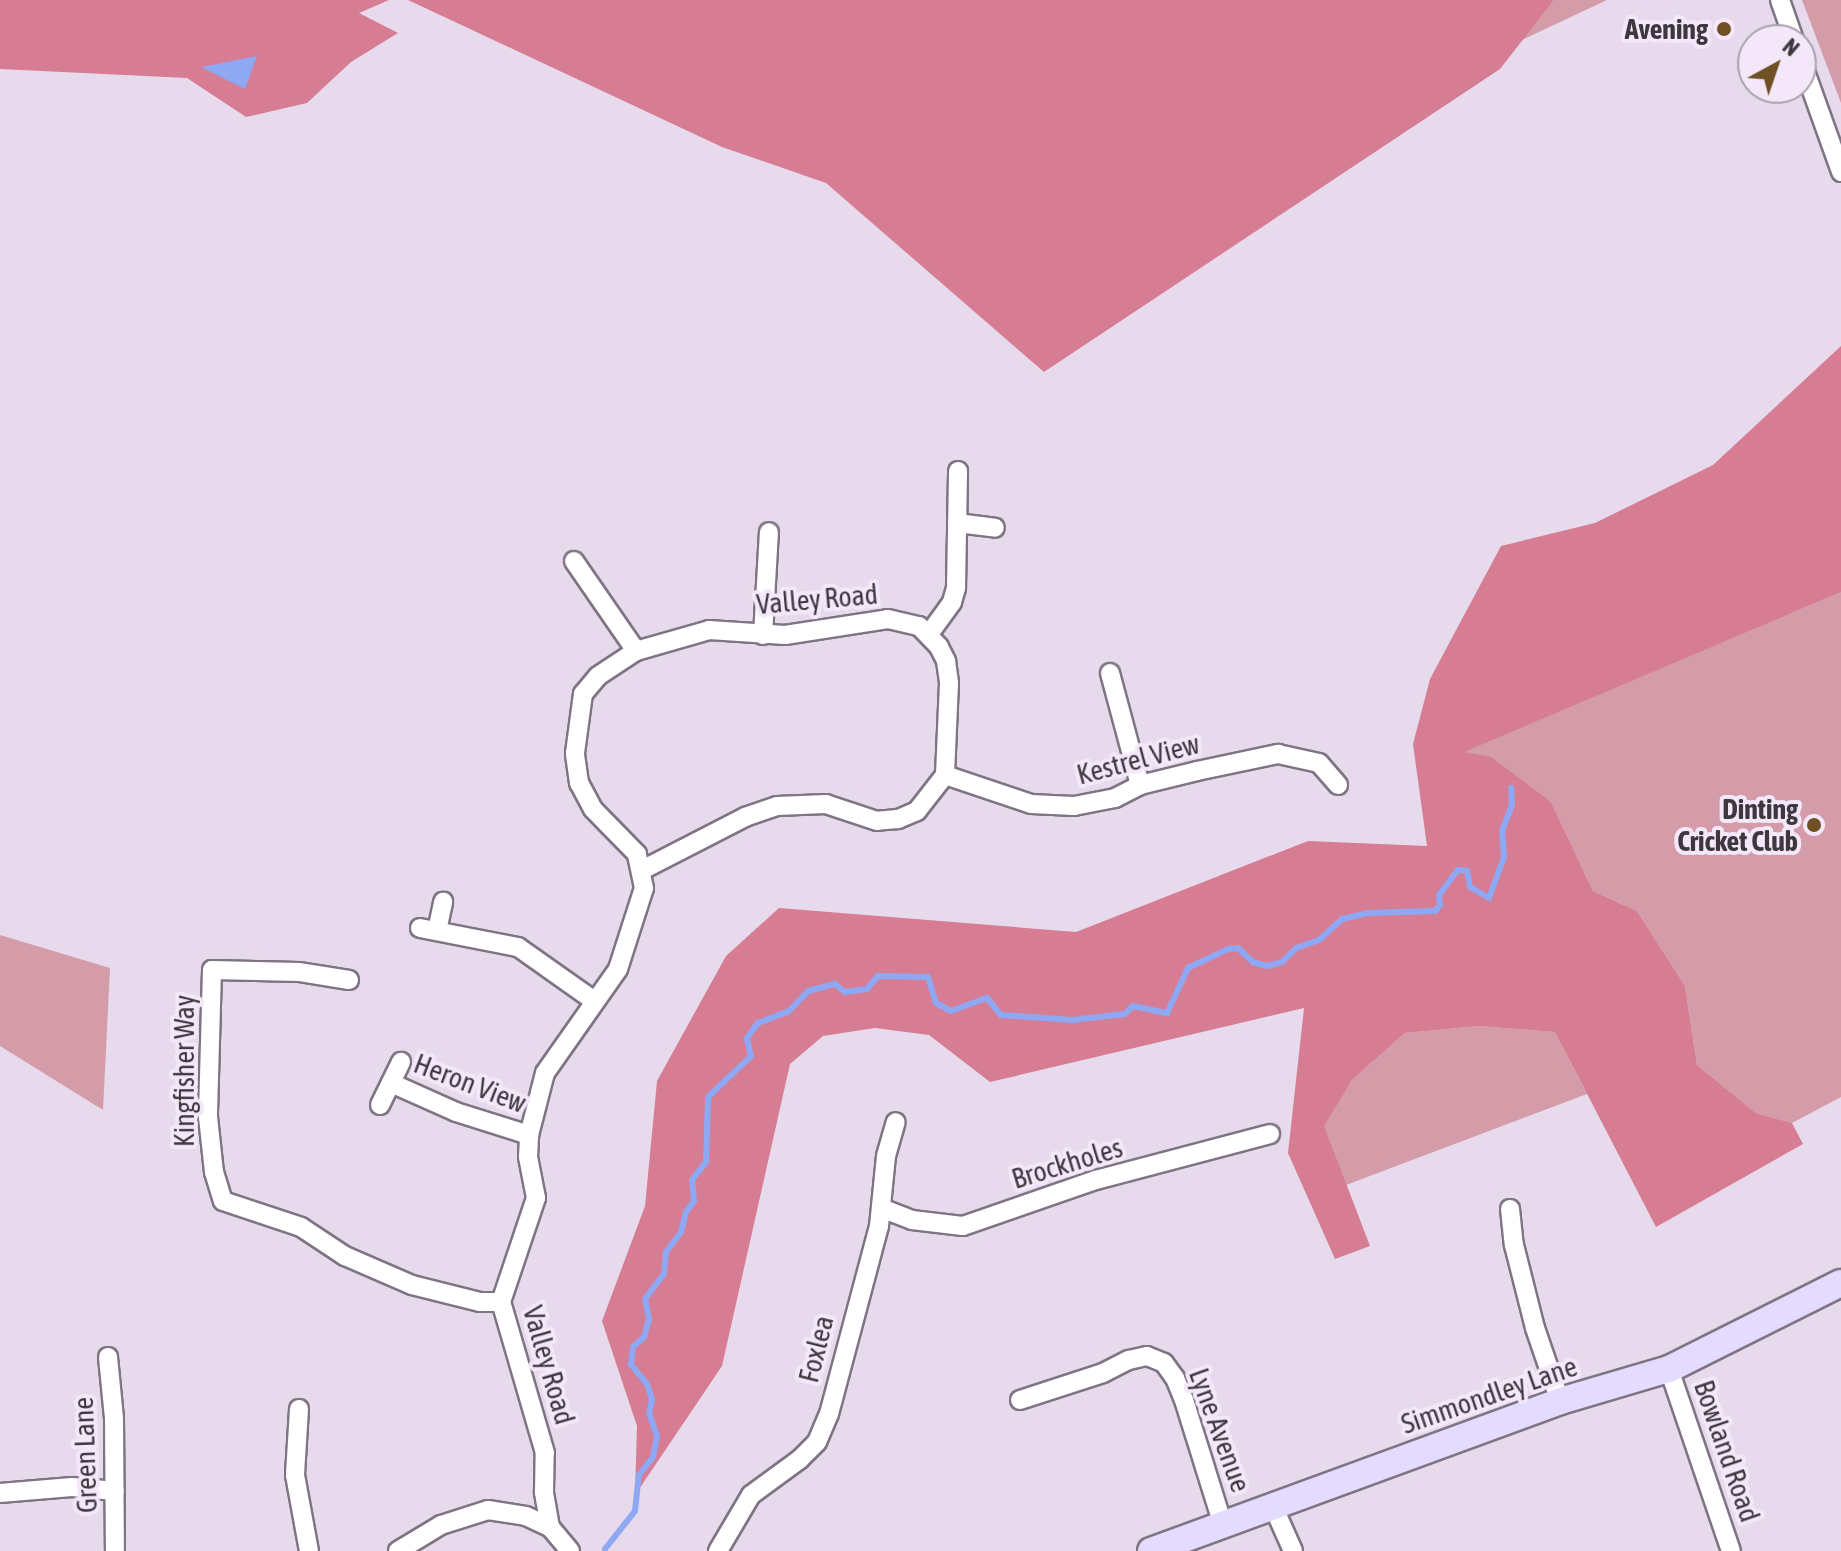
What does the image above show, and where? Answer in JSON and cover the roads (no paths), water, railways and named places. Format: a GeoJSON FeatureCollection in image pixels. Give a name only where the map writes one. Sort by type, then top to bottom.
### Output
{"type":"FeatureCollection","features":[{"type":"Feature","properties":{"kind":"street"},"geometry":{"type":"LineString","coordinates":[[1780,0],[1788,24]]}},
{"type":"Feature","properties":{"kind":"street"},"geometry":{"type":"LineString","coordinates":[[1817,104],[1841,172]]}},
{"type":"Feature","properties":{"kind":"street"},"geometry":{"type":"LineString","coordinates":[[642,870],[745,817],[777,806],[826,804],[877,821],[898,819],[917,811],[945,775],[949,683],[946,661],[929,634],[948,609],[956,588],[958,471]]}},
{"type":"Feature","properties":{"kind":"street"},"geometry":{"type":"LineString","coordinates":[[957,523],[995,528]]}},
{"type":"Feature","properties":{"kind":"street"},"geometry":{"type":"LineString","coordinates":[[763,635],[769,532]]}},
{"type":"Feature","properties":{"kind":"street"},"geometry":{"type":"LineString","coordinates":[[574,561],[636,651]]}},
{"type":"Feature","properties":{"kind":"street","name":"Valley Road"},"geometry":{"type":"LineString","coordinates":[[550,1527],[544,1492],[545,1453],[501,1302],[536,1198],[528,1157],[529,1135],[545,1073],[593,1000],[618,969],[643,901],[642,870],[637,854],[593,809],[579,783],[575,753],[583,694],[598,676],[636,651],[709,630],[763,635],[888,619],[919,626],[929,634]]}},
{"type":"Feature","properties":{"kind":"street"},"geometry":{"type":"LineString","coordinates":[[1110,673],[1140,785]]}},
{"type":"Feature","properties":{"kind":"street","name":"Kestrel View"},"geometry":{"type":"LineString","coordinates":[[945,775],[1031,804],[1074,806],[1115,798],[1140,785],[1278,754],[1319,763],[1338,785]]}},
{"type":"Feature","properties":{"kind":"street"},"geometry":{"type":"LineString","coordinates":[[443,902],[428,930],[518,947],[593,1000]]}},
{"type":"Feature","properties":{"kind":"street","name":"Kingfisher Way"},"geometry":{"type":"LineString","coordinates":[[349,980],[299,972],[212,970],[208,1117],[214,1172],[223,1201],[301,1227],[345,1256],[412,1285],[480,1302],[501,1302]]}},
{"type":"Feature","properties":{"kind":"street"},"geometry":{"type":"LineString","coordinates":[[380,1105],[401,1062]]}},
{"type":"Feature","properties":{"kind":"street","name":"Heron View"},"geometry":{"type":"LineString","coordinates":[[391,1083],[456,1112],[529,1135]]}},
{"type":"Feature","properties":{"kind":"street","name":"Foxlea"},"geometry":{"type":"LineString","coordinates":[[718,1551],[751,1495],[800,1459],[817,1442],[829,1414],[881,1208],[886,1156],[896,1122]]}},
{"type":"Feature","properties":{"kind":"street","name":"Brockholes"},"geometry":{"type":"LineString","coordinates":[[881,1208],[912,1220],[963,1226],[1096,1180],[1270,1134]]}},
{"type":"Feature","properties":{"kind":"street"},"geometry":{"type":"LineString","coordinates":[[1510,1209],[1514,1245],[1535,1328],[1550,1364],[1560,1401]]}},
{"type":"Feature","properties":{"kind":"street","name":"Simmondley Lane"},"geometry":{"type":"LineString","coordinates":[[1151,1551],[1560,1401],[1669,1369],[1841,1283]]}},
{"type":"Feature","properties":{"kind":"street","name":"Lyne Avenue"},"geometry":{"type":"LineString","coordinates":[[1020,1400],[1103,1373],[1129,1360],[1147,1356],[1164,1363],[1184,1400],[1223,1525]]}},
{"type":"Feature","properties":{"kind":"street","name":"Green Lane"},"geometry":{"type":"LineString","coordinates":[[108,1357],[114,1418],[115,1551]]}},
{"type":"Feature","properties":{"kind":"street","name":"Bowland Road"},"geometry":{"type":"LineString","coordinates":[[1669,1369],[1731,1551]]}},
{"type":"Feature","properties":{"kind":"street"},"geometry":{"type":"LineString","coordinates":[[299,1409],[295,1475],[309,1551]]}},
{"type":"Feature","properties":{"kind":"street"},"geometry":{"type":"LineString","coordinates":[[0,1493],[72,1487],[115,1491]]}},
{"type":"Feature","properties":{"kind":"street"},"geometry":{"type":"LineString","coordinates":[[1273,1506],[1293,1551]]}},
{"type":"Feature","properties":{"kind":"street"},"geometry":{"type":"LineString","coordinates":[[398,1551],[441,1525],[488,1510],[526,1516],[550,1527],[570,1551]]}},
{"type":"Feature","properties":{"kind":"water"},"geometry":{"type":"Polygon","coordinates":[[[257,56],[245,89],[201,67],[257,56]]]}},
{"type":"Feature","properties":{"kind":"waterway"},"geometry":{"type":"LineString","coordinates":[[605,1549],[635,1511],[639,1475],[653,1457],[657,1436],[649,1413],[652,1400],[647,1384],[631,1364],[633,1347],[644,1337],[649,1319],[645,1299],[664,1274],[666,1252],[681,1232],[686,1212],[694,1201],[692,1180],[706,1162],[708,1097],[751,1056],[747,1038],[758,1023],[789,1011],[808,991],[835,984],[845,992],[867,989],[878,976],[928,977],[936,1003],[951,1011],[987,998],[1001,1015],[1072,1020],[1125,1014],[1133,1006],[1167,1013],[1188,968],[1228,949],[1238,948],[1253,962],[1267,966],[1282,962],[1296,948],[1319,940],[1342,919],[1368,913],[1435,911],[1440,905],[1439,895],[1458,870],[1467,871],[1470,887],[1489,898],[1504,857],[1502,831],[1512,805],[1511,788]]}},
{"type":"Feature","properties":{"kind":"place","name":"Avening"},"geometry":{"type":"Point","coordinates":[1724,29]}},
{"type":"Feature","properties":{"kind":"place","name":"Dinting Cricket Club"},"geometry":{"type":"Point","coordinates":[1814,825]}}]}
